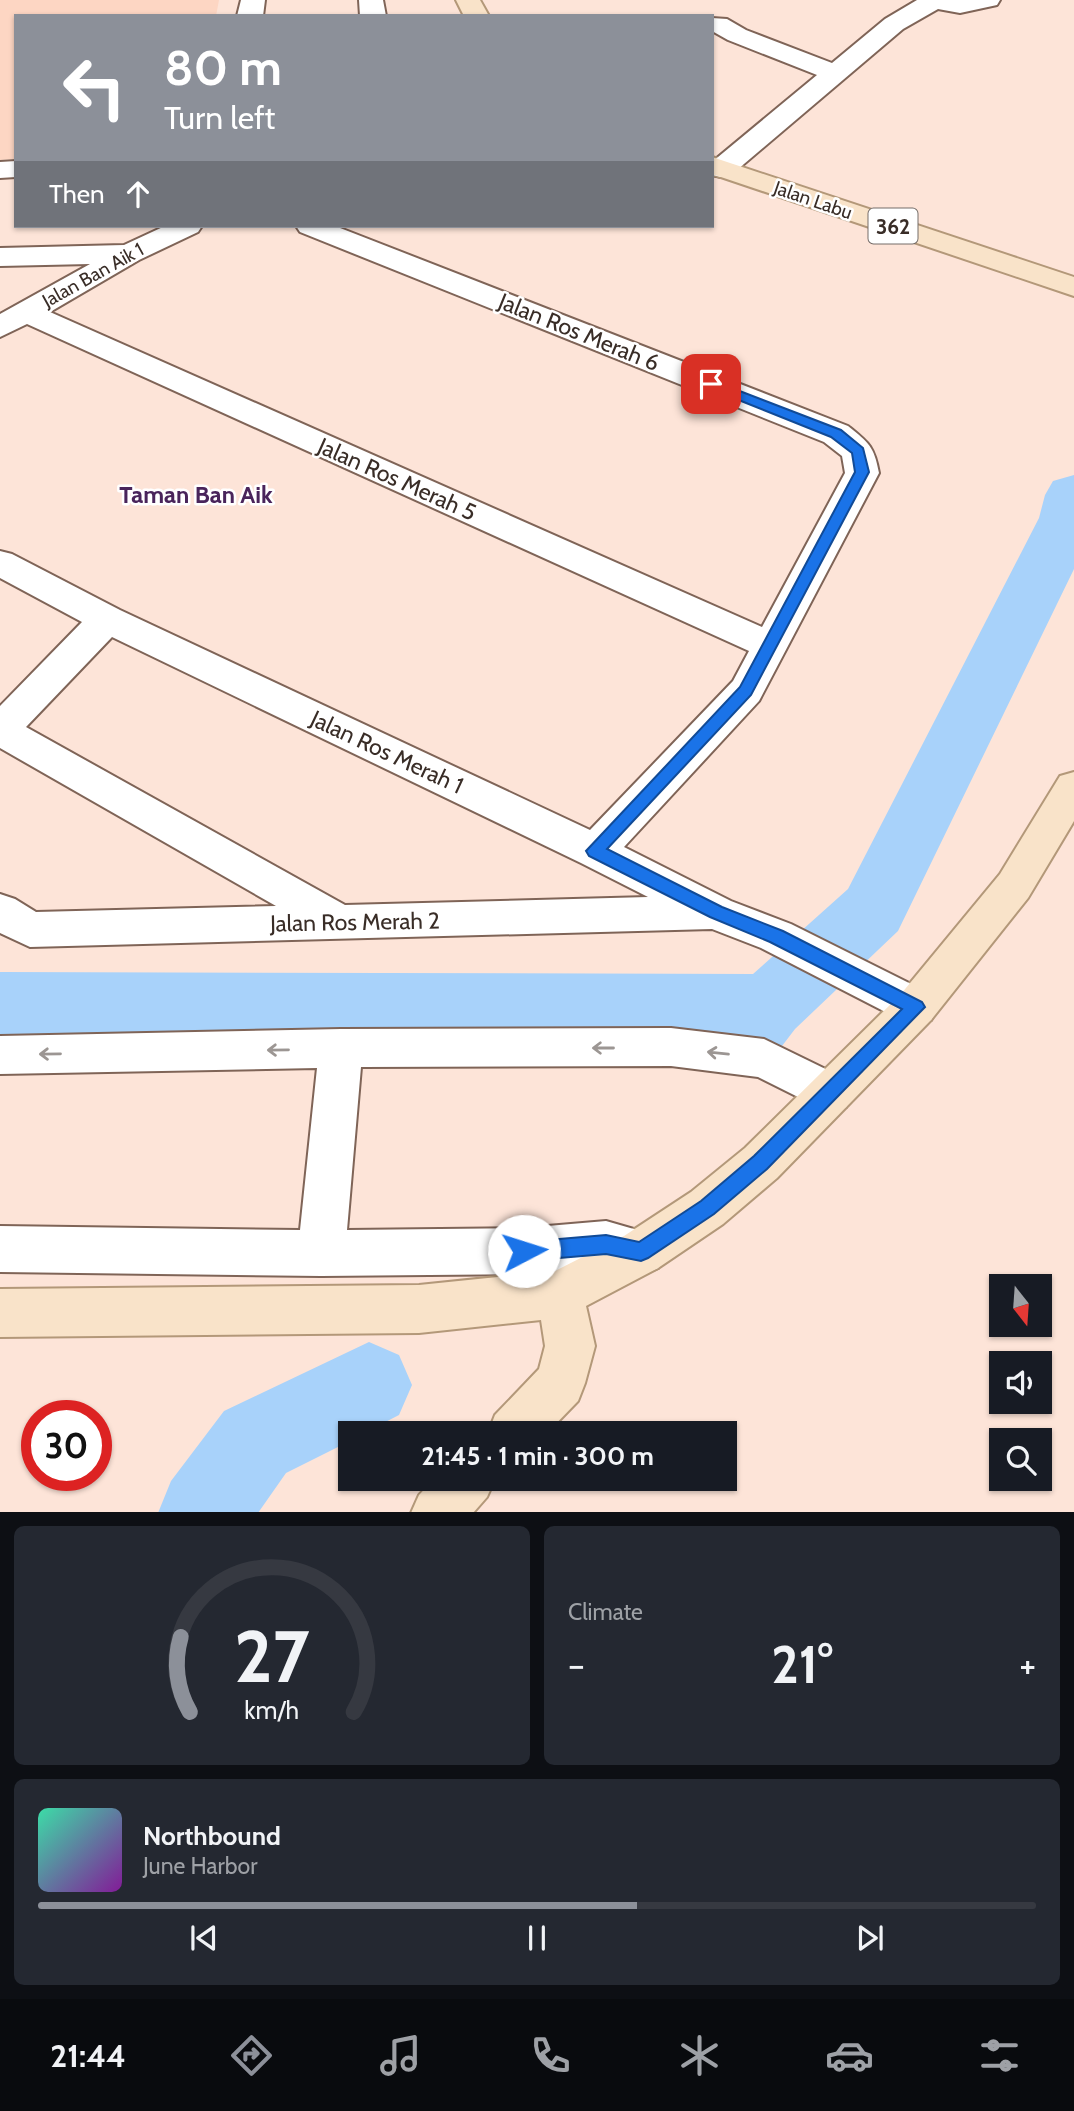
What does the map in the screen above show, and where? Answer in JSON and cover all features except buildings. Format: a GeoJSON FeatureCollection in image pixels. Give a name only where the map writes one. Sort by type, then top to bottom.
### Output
{"type":"FeatureCollection","features":[{"type":"Feature","properties":{"kind":"main road","name":"Jalan Labu"},"geometry":{"type":"LineString","coordinates":[[717,167],[1074,287]]}},
{"type":"Feature","properties":{"kind":"main road"},"geometry":{"type":"LineString","coordinates":[[0,1313],[419,1309],[560,1293],[624,1248],[707,1208],[761,1163],[916,1007],[1014,886],[1074,787]]}},
{"type":"Feature","properties":{"kind":"main road"},"geometry":{"type":"LineString","coordinates":[[525,1421],[561,1384],[570,1346],[560,1293]]}},
{"type":"Feature","properties":{"kind":"main road"},"geometry":{"type":"LineString","coordinates":[[438,1512],[458,1491]]}},
{"type":"Feature","properties":{"kind":"street"},"geometry":{"type":"LineString","coordinates":[[717,167],[894,24],[932,1],[960,5],[988,0]]}},
{"type":"Feature","properties":{"kind":"street"},"geometry":{"type":"LineString","coordinates":[[718,24],[737,35],[835,73]]}},
{"type":"Feature","properties":{"kind":"street","name":"Jalan Ban Aik 1"},"geometry":{"type":"LineString","coordinates":[[8,322],[129,254],[184,228]]}},
{"type":"Feature","properties":{"kind":"street","name":"Jalan Ros Merah 6"},"geometry":{"type":"LineString","coordinates":[[315,228],[836,434],[858,451],[862,472],[746,691],[595,851]]}},
{"type":"Feature","properties":{"kind":"street"},"geometry":{"type":"LineString","coordinates":[[0,257],[129,254]]}},
{"type":"Feature","properties":{"kind":"street","name":"Jalan Ros Merah 5"},"geometry":{"type":"LineString","coordinates":[[8,322],[769,645]]}},
{"type":"Feature","properties":{"kind":"street","name":"Jalan Ros Merah 1"},"geometry":{"type":"LineString","coordinates":[[0,563],[107,619],[595,851],[716,912],[776,936],[916,1007]]}},
{"type":"Feature","properties":{"kind":"street"},"geometry":{"type":"LineString","coordinates":[[107,619],[0,730],[340,922]]}},
{"type":"Feature","properties":{"kind":"street","name":"Jalan Ros Merah 2"},"geometry":{"type":"LineString","coordinates":[[0,911],[30,930],[716,912]]}},
{"type":"Feature","properties":{"kind":"street"},"geometry":{"type":"LineString","coordinates":[[0,1055],[341,1048],[671,1048],[764,1058],[830,1093]]}},
{"type":"Feature","properties":{"kind":"street"},"geometry":{"type":"LineString","coordinates":[[321,1253],[341,1048]]}},
{"type":"Feature","properties":{"kind":"street"},"geometry":{"type":"LineString","coordinates":[[0,1249],[321,1253],[624,1248]]}},
{"type":"Feature","properties":{"kind":"shaded area"},"geometry":{"type":"Polygon","coordinates":[[[0,0],[219,0],[216,14],[14,14],[14,159],[0,160],[0,0]]]}},
{"type":"Feature","properties":{"kind":"waterway"},"geometry":{"type":"LineString","coordinates":[[769,1006],[873,910],[1069,518],[1074,495]]}},
{"type":"Feature","properties":{"kind":"waterway"},"geometry":{"type":"LineString","coordinates":[[0,1004],[769,1006]]}},
{"type":"Feature","properties":{"kind":"waterway"},"geometry":{"type":"LineString","coordinates":[[742,1040],[769,1006]]}},
{"type":"Feature","properties":{"kind":"waterway"},"geometry":{"type":"LineString","coordinates":[[204,1512],[255,1442],[369,1385]]}},
{"type":"Feature","properties":{"kind":"district","name":"Taman Ban Aik"},"geometry":{"type":"Point","coordinates":[196,494]}},
{"type":"Feature","properties":{"kind":"route"},"geometry":{"type":"LineString","coordinates":[[524,1251],[606,1244],[641,1252],[707,1208],[761,1163],[916,1007],[776,936],[716,912],[595,851],[746,691],[862,472],[858,451],[836,434],[711,384]]}}]}
